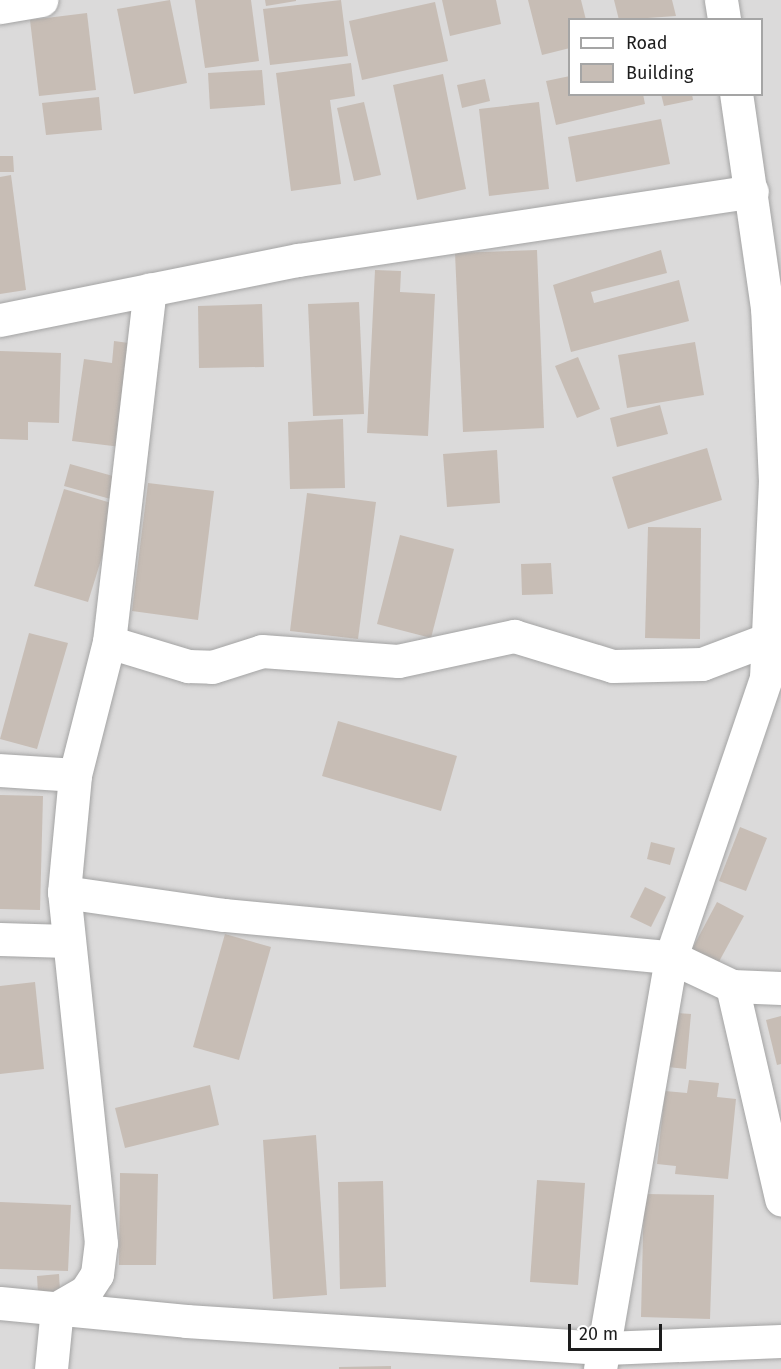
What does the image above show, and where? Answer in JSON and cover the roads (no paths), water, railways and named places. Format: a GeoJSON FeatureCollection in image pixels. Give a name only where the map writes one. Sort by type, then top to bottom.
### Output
{"type":"FeatureCollection","features":[{"type":"Feature","properties":{"kind":"street"},"geometry":{"type":"LineString","coordinates":[[0,8],[41,0]]}},
{"type":"Feature","properties":{"kind":"street"},"geometry":{"type":"LineString","coordinates":[[721,0],[724,18]]}},
{"type":"Feature","properties":{"kind":"street"},"geometry":{"type":"LineString","coordinates":[[603,1359],[671,957],[763,689],[768,639],[775,482],[767,308],[752,191],[736,96]]}},
{"type":"Feature","properties":{"kind":"street"},"geometry":{"type":"LineString","coordinates":[[0,320],[298,260],[752,191]]}},
{"type":"Feature","properties":{"kind":"street"},"geometry":{"type":"LineString","coordinates":[[57,1308],[86,1291],[97,1274],[101,1243],[64,892],[75,775],[109,642],[150,290]]}},
{"type":"Feature","properties":{"kind":"street"},"geometry":{"type":"LineString","coordinates":[[109,642],[188,666],[212,667],[262,651],[398,661],[514,636],[614,666],[702,664],[768,639]]}},
{"type":"Feature","properties":{"kind":"street"},"geometry":{"type":"LineString","coordinates":[[0,770],[75,775]]}},
{"type":"Feature","properties":{"kind":"street"},"geometry":{"type":"LineString","coordinates":[[64,892],[224,915],[671,957],[732,986],[781,988]]}},
{"type":"Feature","properties":{"kind":"street"},"geometry":{"type":"LineString","coordinates":[[0,939],[68,941]]}},
{"type":"Feature","properties":{"kind":"street"},"geometry":{"type":"LineString","coordinates":[[732,986],[781,1199]]}},
{"type":"Feature","properties":{"kind":"street"},"geometry":{"type":"LineString","coordinates":[[0,1303],[603,1359],[781,1341]]}},
{"type":"Feature","properties":{"kind":"street"},"geometry":{"type":"LineString","coordinates":[[51,1369],[57,1308]]}}]}
